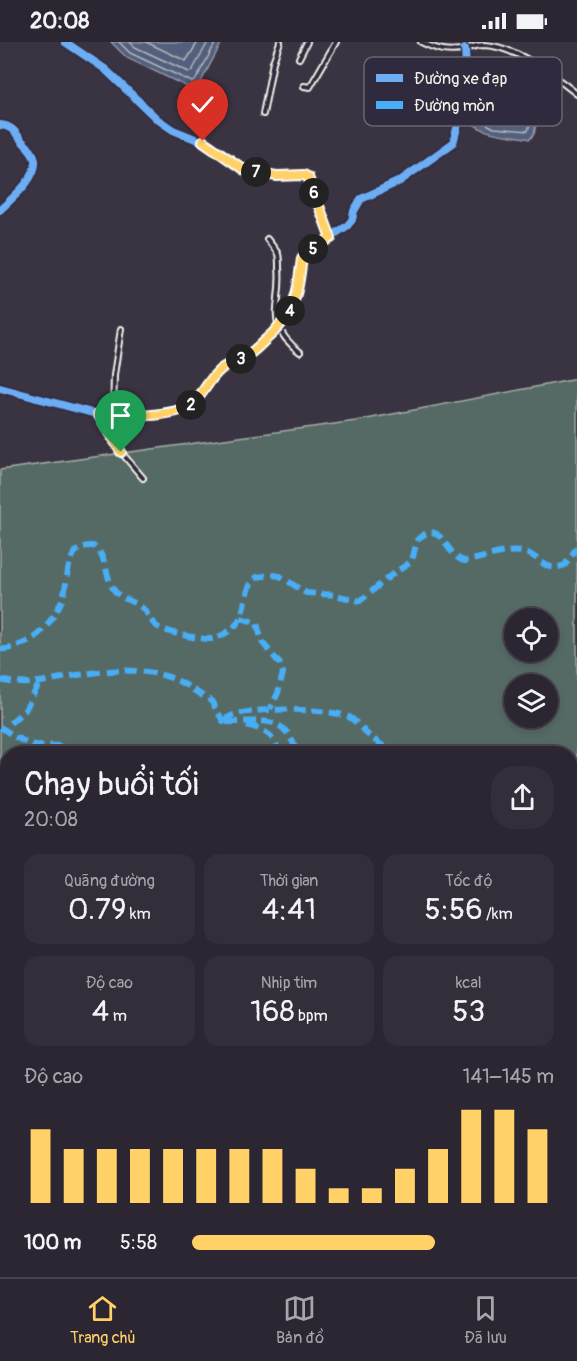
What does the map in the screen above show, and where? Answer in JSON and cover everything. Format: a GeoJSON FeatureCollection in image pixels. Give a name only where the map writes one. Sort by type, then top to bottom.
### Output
{"type":"FeatureCollection","features":[{"type":"Feature","properties":{"kind":"street"},"geometry":{"type":"LineString","coordinates":[[65,42],[105,69],[150,112],[173,130],[208,144],[246,171],[277,176],[304,175],[308,177],[331,238]]}},
{"type":"Feature","properties":{"kind":"street"},"geometry":{"type":"LineString","coordinates":[[263,114],[273,62],[280,42]]}},
{"type":"Feature","properties":{"kind":"street"},"geometry":{"type":"LineString","coordinates":[[299,58],[307,42]]}},
{"type":"Feature","properties":{"kind":"street"},"geometry":{"type":"LineString","coordinates":[[304,86],[310,87],[336,42]]}},
{"type":"Feature","properties":{"kind":"street"},"geometry":{"type":"LineString","coordinates":[[421,42],[445,52],[484,45],[497,47],[521,57]]}},
{"type":"Feature","properties":{"kind":"street"},"geometry":{"type":"LineString","coordinates":[[465,49],[465,57]]}},
{"type":"Feature","properties":{"kind":"street"},"geometry":{"type":"LineString","coordinates":[[562,83],[577,94]]}},
{"type":"Feature","properties":{"kind":"street"},"geometry":{"type":"LineString","coordinates":[[0,125],[13,129],[32,153],[35,161],[33,173],[29,179],[0,210]]}},
{"type":"Feature","properties":{"kind":"street"},"geometry":{"type":"LineString","coordinates":[[0,388],[113,416],[146,416],[190,406],[219,371],[231,362],[245,357],[278,329],[288,316],[295,300],[302,258],[306,252],[331,238],[352,220],[354,211],[362,199],[400,182],[453,143],[458,126]]}},
{"type":"Feature","properties":{"kind":"street"},"geometry":{"type":"LineString","coordinates":[[267,238],[278,255],[280,280],[276,310],[278,329],[300,352]]}},
{"type":"Feature","properties":{"kind":"street"},"geometry":{"type":"LineString","coordinates":[[113,416],[114,375],[121,329]]}},
{"type":"Feature","properties":{"kind":"street"},"geometry":{"type":"LineString","coordinates":[[98,414],[121,452],[144,478]]}},
{"type":"Feature","properties":{"kind":"green space"},"geometry":{"type":"Polygon","coordinates":[[[577,379],[577,746],[0,746],[0,470],[356,421],[577,379]]]}},
{"type":"Feature","properties":{"kind":"water"},"geometry":{"type":"Polygon","coordinates":[[[111,42],[222,42],[196,91],[127,58],[111,42]]]}},
{"type":"Feature","properties":{"kind":"water"},"geometry":{"type":"Polygon","coordinates":[[[476,126],[536,126],[530,139],[476,126]]]}},
{"type":"Feature","properties":{"kind":"marked path"},"geometry":{"type":"LineString","coordinates":[[0,649],[11,648],[29,641],[46,626],[62,600],[72,557],[83,547],[93,546],[98,550],[114,590],[143,609],[159,628],[182,635],[212,639],[225,634],[237,623],[241,617],[248,589],[257,577],[280,576],[306,593],[335,595],[360,601],[412,561],[417,540],[432,532],[438,535],[458,558],[465,561],[515,551],[533,556],[546,565],[558,567],[565,565],[577,547]]}},
{"type":"Feature","properties":{"kind":"marked path"},"geometry":{"type":"LineString","coordinates":[[241,618],[257,623],[262,642],[280,664],[283,673],[278,693],[270,709]]}},
{"type":"Feature","properties":{"kind":"marked path"},"geometry":{"type":"LineString","coordinates":[[0,680],[28,683],[111,671],[151,673],[176,680],[208,699],[226,722]]}},
{"type":"Feature","properties":{"kind":"marked path"},"geometry":{"type":"LineString","coordinates":[[10,723],[25,710],[39,684]]}},
{"type":"Feature","properties":{"kind":"marked path"},"geometry":{"type":"LineString","coordinates":[[226,722],[227,718],[237,714],[268,710],[306,710],[339,714],[351,718],[384,746]]}},
{"type":"Feature","properties":{"kind":"marked path"},"geometry":{"type":"LineString","coordinates":[[226,722],[270,722],[285,731],[294,746]]}},
{"type":"Feature","properties":{"kind":"marked path"},"geometry":{"type":"LineString","coordinates":[[247,725],[268,734],[277,746]]}},
{"type":"Feature","properties":{"kind":"marked path"},"geometry":{"type":"LineString","coordinates":[[0,727],[17,738],[40,746]]}},
{"type":"Feature","properties":{"kind":"marked path"},"geometry":{"type":"LineString","coordinates":[[40,746],[58,746]]}},
{"type":"Feature","properties":{"kind":"cycle path"},"geometry":{"type":"LineString","coordinates":[[65,42],[105,69],[157,119],[173,130],[208,144],[246,171],[277,176],[304,175],[308,177],[331,238]]}},
{"type":"Feature","properties":{"kind":"cycle path"},"geometry":{"type":"LineString","coordinates":[[465,49],[465,57]]}},
{"type":"Feature","properties":{"kind":"cycle path"},"geometry":{"type":"LineString","coordinates":[[0,125],[15,132],[32,152],[35,160],[35,167],[28,181],[0,210]]}},
{"type":"Feature","properties":{"kind":"cycle path"},"geometry":{"type":"LineString","coordinates":[[0,388],[96,414],[117,417],[146,416],[190,406],[198,399],[218,371],[231,362],[245,357],[281,327],[295,300],[303,255],[347,226],[361,199],[400,181],[453,143],[458,126]]}},
{"type":"Feature","properties":{"kind":"route"},"geometry":{"type":"LineString","coordinates":[[121,452],[98,414],[117,417],[146,416],[190,406],[219,371],[231,362],[245,357],[280,327],[295,300],[302,258],[306,252],[331,238],[308,177],[304,175],[277,176],[246,171],[203,141]]}}]}
